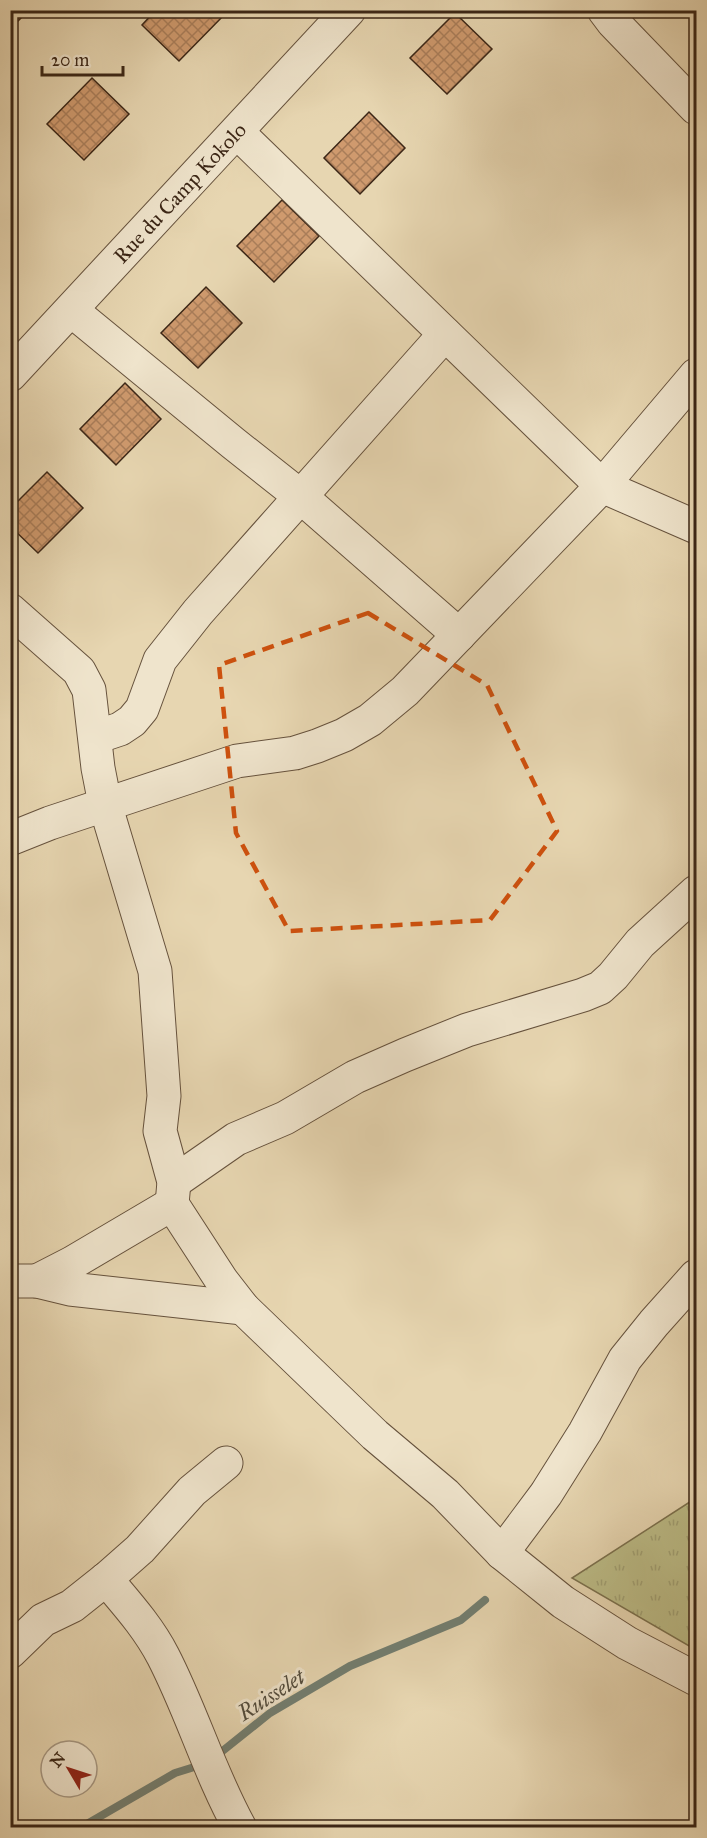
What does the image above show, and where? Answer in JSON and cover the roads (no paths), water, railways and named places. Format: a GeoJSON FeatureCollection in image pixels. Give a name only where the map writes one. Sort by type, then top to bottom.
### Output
{"type":"FeatureCollection","features":[{"type":"Feature","properties":{"kind":"street"},"geometry":{"type":"LineString","coordinates":[[604,10],[621,31],[696,108]]}},
{"type":"Feature","properties":{"kind":"street","name":"Rue du Camp Kokolo"},"geometry":{"type":"LineString","coordinates":[[10,375],[237,132],[342,13]]}},
{"type":"Feature","properties":{"kind":"street"},"geometry":{"type":"LineString","coordinates":[[237,132],[602,486],[696,527]]}},
{"type":"Feature","properties":{"kind":"street"},"geometry":{"type":"LineString","coordinates":[[71,310],[300,496],[459,635]]}},
{"type":"Feature","properties":{"kind":"street"},"geometry":{"type":"LineString","coordinates":[[96,737],[120,729],[132,721],[142,709],[160,660],[198,612],[445,334]]}},
{"type":"Feature","properties":{"kind":"street"},"geometry":{"type":"LineString","coordinates":[[10,839],[105,804],[237,761],[295,753],[344,735],[370,720],[405,691],[602,486],[696,375]]}},
{"type":"Feature","properties":{"kind":"street"},"geometry":{"type":"LineString","coordinates":[[10,610],[79,671],[85,679],[91,698],[98,768],[105,804],[155,971],[164,1096],[160,1131],[173,1193],[222,1281],[243,1308],[375,1435],[445,1494],[502,1553],[563,1602],[627,1643],[696,1679]]}},
{"type":"Feature","properties":{"kind":"street"},"geometry":{"type":"LineString","coordinates":[[24,1281],[72,1263],[173,1193],[236,1139],[285,1118],[356,1077],[467,1030],[600,988],[613,976],[645,937],[696,892]]}},
{"type":"Feature","properties":{"kind":"street"},"geometry":{"type":"LineString","coordinates":[[502,1553],[546,1494],[585,1432],[626,1359],[654,1323],[696,1276]]}},
{"type":"Feature","properties":{"kind":"street"},"geometry":{"type":"LineString","coordinates":[[24,1281],[70,1289],[243,1308]]}},
{"type":"Feature","properties":{"kind":"street"},"geometry":{"type":"LineString","coordinates":[[10,1652],[43,1620],[72,1606],[106,1579],[147,1541],[192,1491],[226,1463]]}},
{"type":"Feature","properties":{"kind":"street"},"geometry":{"type":"LineString","coordinates":[[106,1579],[140,1619],[162,1655],[211,1771],[240,1827]]}},
{"type":"Feature","properties":{"kind":"waterway","name":"Ruisselet"},"geometry":{"type":"LineString","coordinates":[[215,1757],[270,1713],[350,1666],[461,1620],[485,1600]]}},
{"type":"Feature","properties":{"kind":"waterway","name":"Ruisselet"},"geometry":{"type":"LineString","coordinates":[[80,1828],[175,1773],[204,1764]]}}]}
